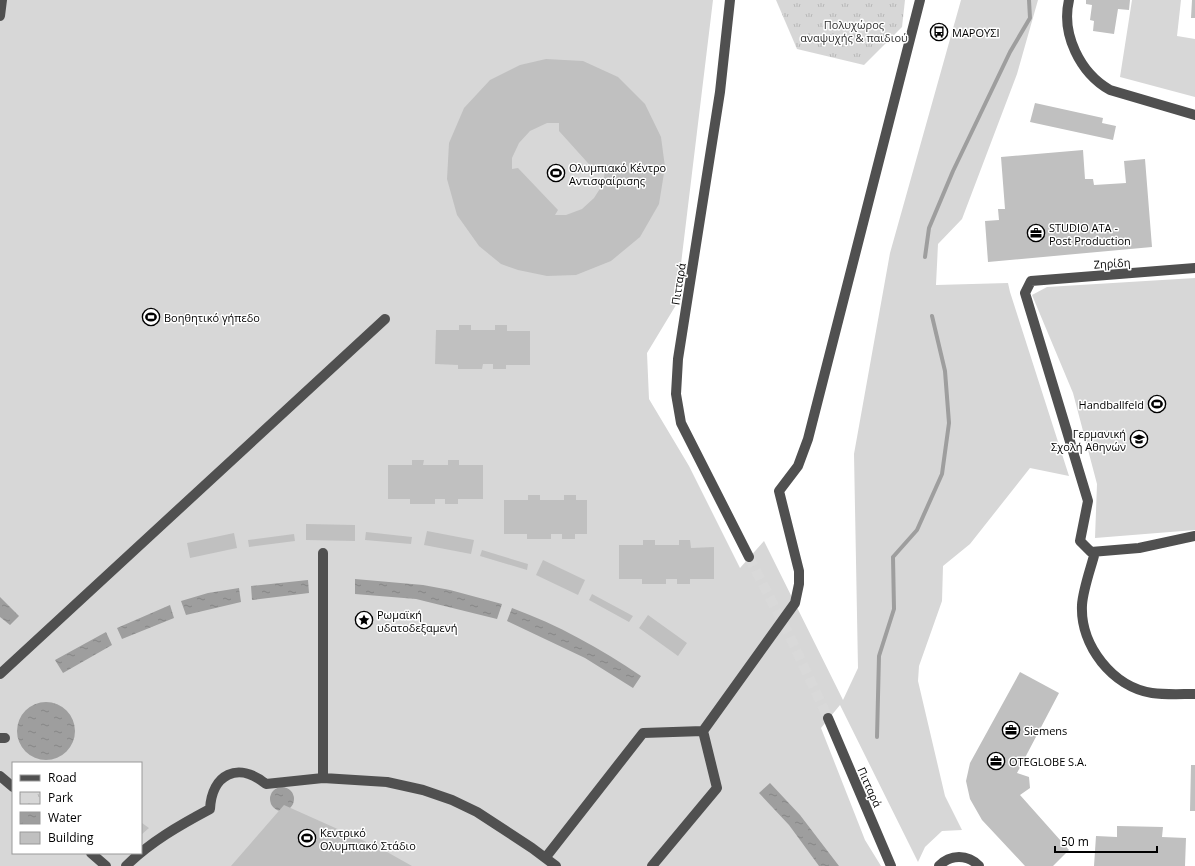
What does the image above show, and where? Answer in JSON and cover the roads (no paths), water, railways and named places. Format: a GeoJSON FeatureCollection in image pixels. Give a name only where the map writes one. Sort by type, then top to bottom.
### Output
{"type":"FeatureCollection","features":[{"type":"Feature","properties":{"kind":"street"},"geometry":{"type":"LineString","coordinates":[[0,16],[2,0]]}},
{"type":"Feature","properties":{"kind":"street","name":"Πιτταρά"},"geometry":{"type":"LineString","coordinates":[[730,0],[720,92],[678,359],[676,394],[682,423],[749,557]]}},
{"type":"Feature","properties":{"kind":"street"},"geometry":{"type":"LineString","coordinates":[[652,866],[717,788],[703,732],[796,599],[799,584],[799,571],[779,491],[798,466],[808,439],[920,0]]}},
{"type":"Feature","properties":{"kind":"street"},"geometry":{"type":"LineString","coordinates":[[1069,0],[1066,20],[1068,32],[1079,57],[1089,74],[1099,84],[1110,90],[1195,115]]}},
{"type":"Feature","properties":{"kind":"street","name":"Ζηρίδη"},"geometry":{"type":"LineString","coordinates":[[1095,552],[1090,552],[1080,541],[1088,501],[1025,292],[1031,280],[1195,268]]}},
{"type":"Feature","properties":{"kind":"street"},"geometry":{"type":"LineString","coordinates":[[0,674],[385,319]]}},
{"type":"Feature","properties":{"kind":"street"},"geometry":{"type":"LineString","coordinates":[[1195,536],[1139,548],[1095,552],[1082,606],[1086,631],[1097,657],[1112,674],[1131,687],[1152,693],[1195,694]]}},
{"type":"Feature","properties":{"kind":"street"},"geometry":{"type":"LineString","coordinates":[[323,553],[323,778]]}},
{"type":"Feature","properties":{"kind":"street","name":"Πιτταρά"},"geometry":{"type":"LineString","coordinates":[[828,718],[891,866]]}},
{"type":"Feature","properties":{"kind":"street"},"geometry":{"type":"LineString","coordinates":[[546,857],[643,733],[703,732]]}},
{"type":"Feature","properties":{"kind":"street"},"geometry":{"type":"LineString","coordinates":[[142,853],[184,822],[210,809],[210,798],[221,779],[229,774],[245,772],[258,777],[266,784],[323,778],[387,782],[423,790],[452,800],[477,812],[546,857],[556,866]]}},
{"type":"Feature","properties":{"kind":"street"},"geometry":{"type":"LineString","coordinates":[[0,776],[12,786]]}},
{"type":"Feature","properties":{"kind":"street"},"geometry":{"type":"LineString","coordinates":[[92,854],[106,866]]}},
{"type":"Feature","properties":{"kind":"street"},"geometry":{"type":"LineString","coordinates":[[126,866],[141,854]]}},
{"type":"Feature","properties":{"kind":"street"},"geometry":{"type":"LineString","coordinates":[[939,866],[943,862],[959,856],[968,857],[979,866]]}},
{"type":"Feature","properties":{"kind":"water"},"geometry":{"type":"Polygon","coordinates":[[[355,579],[423,585],[450,590],[502,604],[497,619],[416,599],[355,594],[355,579]]]}},
{"type":"Feature","properties":{"kind":"water"},"geometry":{"type":"Polygon","coordinates":[[[308,580],[309,593],[252,600],[251,586],[308,580]]]}},
{"type":"Feature","properties":{"kind":"water"},"geometry":{"type":"Polygon","coordinates":[[[239,588],[241,602],[186,615],[181,601],[208,593],[239,588]]]}},
{"type":"Feature","properties":{"kind":"water"},"geometry":{"type":"Polygon","coordinates":[[[0,597],[19,616],[10,625],[0,617],[0,597]]]}},
{"type":"Feature","properties":{"kind":"water"},"geometry":{"type":"Polygon","coordinates":[[[170,605],[174,618],[122,639],[117,628],[170,605]]]}},
{"type":"Feature","properties":{"kind":"water"},"geometry":{"type":"Polygon","coordinates":[[[512,608],[546,622],[578,638],[641,676],[633,688],[585,658],[507,621],[512,608]]]}},
{"type":"Feature","properties":{"kind":"water"},"geometry":{"type":"Polygon","coordinates":[[[106,632],[112,645],[63,673],[55,660],[106,632]]]}},
{"type":"Feature","properties":{"kind":"water"},"geometry":{"type":"Polygon","coordinates":[[[46,702],[62,707],[70,715],[75,731],[70,747],[62,755],[46,760],[30,755],[22,747],[17,731],[22,715],[30,707],[46,702]]]}},
{"type":"Feature","properties":{"kind":"water"},"geometry":{"type":"Polygon","coordinates":[[[770,783],[800,815],[839,866],[819,866],[789,825],[759,793],[770,783]]]}},
{"type":"Feature","properties":{"kind":"water"},"geometry":{"type":"Polygon","coordinates":[[[282,787],[290,791],[294,799],[290,807],[282,811],[274,807],[270,799],[274,791],[282,787]]]}},
{"type":"Feature","properties":{"kind":"waterway"},"geometry":{"type":"LineString","coordinates":[[925,257],[929,228],[953,171],[1010,52],[1030,18],[1029,0]]}},
{"type":"Feature","properties":{"kind":"waterway"},"geometry":{"type":"LineString","coordinates":[[877,737],[879,656],[894,609],[893,557],[917,530],[942,474],[949,423],[945,371],[932,316]]}},
{"type":"Feature","properties":{"kind":"tunnel"},"geometry":{"type":"LineString","coordinates":[[749,557],[790,637],[828,718]]}},
{"type":"Feature","properties":{"kind":"place","name":"ΜΑΡΟΥΣΙ"},"geometry":{"type":"Point","coordinates":[939,32]}},
{"type":"Feature","properties":{"kind":"place","name":"Ολυμπιακό Κέντρο Αντισφαίρισης"},"geometry":{"type":"Point","coordinates":[556,173]}},
{"type":"Feature","properties":{"kind":"place","name":"STUDIO ATA - Post Production"},"geometry":{"type":"Point","coordinates":[1036,233]}},
{"type":"Feature","properties":{"kind":"place","name":"Βοηθητικό γήπεδο"},"geometry":{"type":"Point","coordinates":[151,317]}},
{"type":"Feature","properties":{"kind":"place","name":"Handballfeld"},"geometry":{"type":"Point","coordinates":[1157,404]}},
{"type":"Feature","properties":{"kind":"place","name":"Γερμανική Σχολή Αθηνών"},"geometry":{"type":"Point","coordinates":[1139,439]}},
{"type":"Feature","properties":{"kind":"place","name":"Ρωμαϊκή υδατοδεξαμενή"},"geometry":{"type":"Point","coordinates":[364,620]}},
{"type":"Feature","properties":{"kind":"place","name":"Siemens"},"geometry":{"type":"Point","coordinates":[1011,730]}},
{"type":"Feature","properties":{"kind":"place","name":"OTEGLOBE S.A."},"geometry":{"type":"Point","coordinates":[996,761]}},
{"type":"Feature","properties":{"kind":"place","name":"Κεντρικό Ολυμπιακό Στάδιο"},"geometry":{"type":"Point","coordinates":[307,838]}},
{"type":"Feature","properties":{"kind":"park label","name":"Πολυχώρος αναψυχής & παιδιού"},"geometry":{"type":"Point","coordinates":[854,30]}}]}
